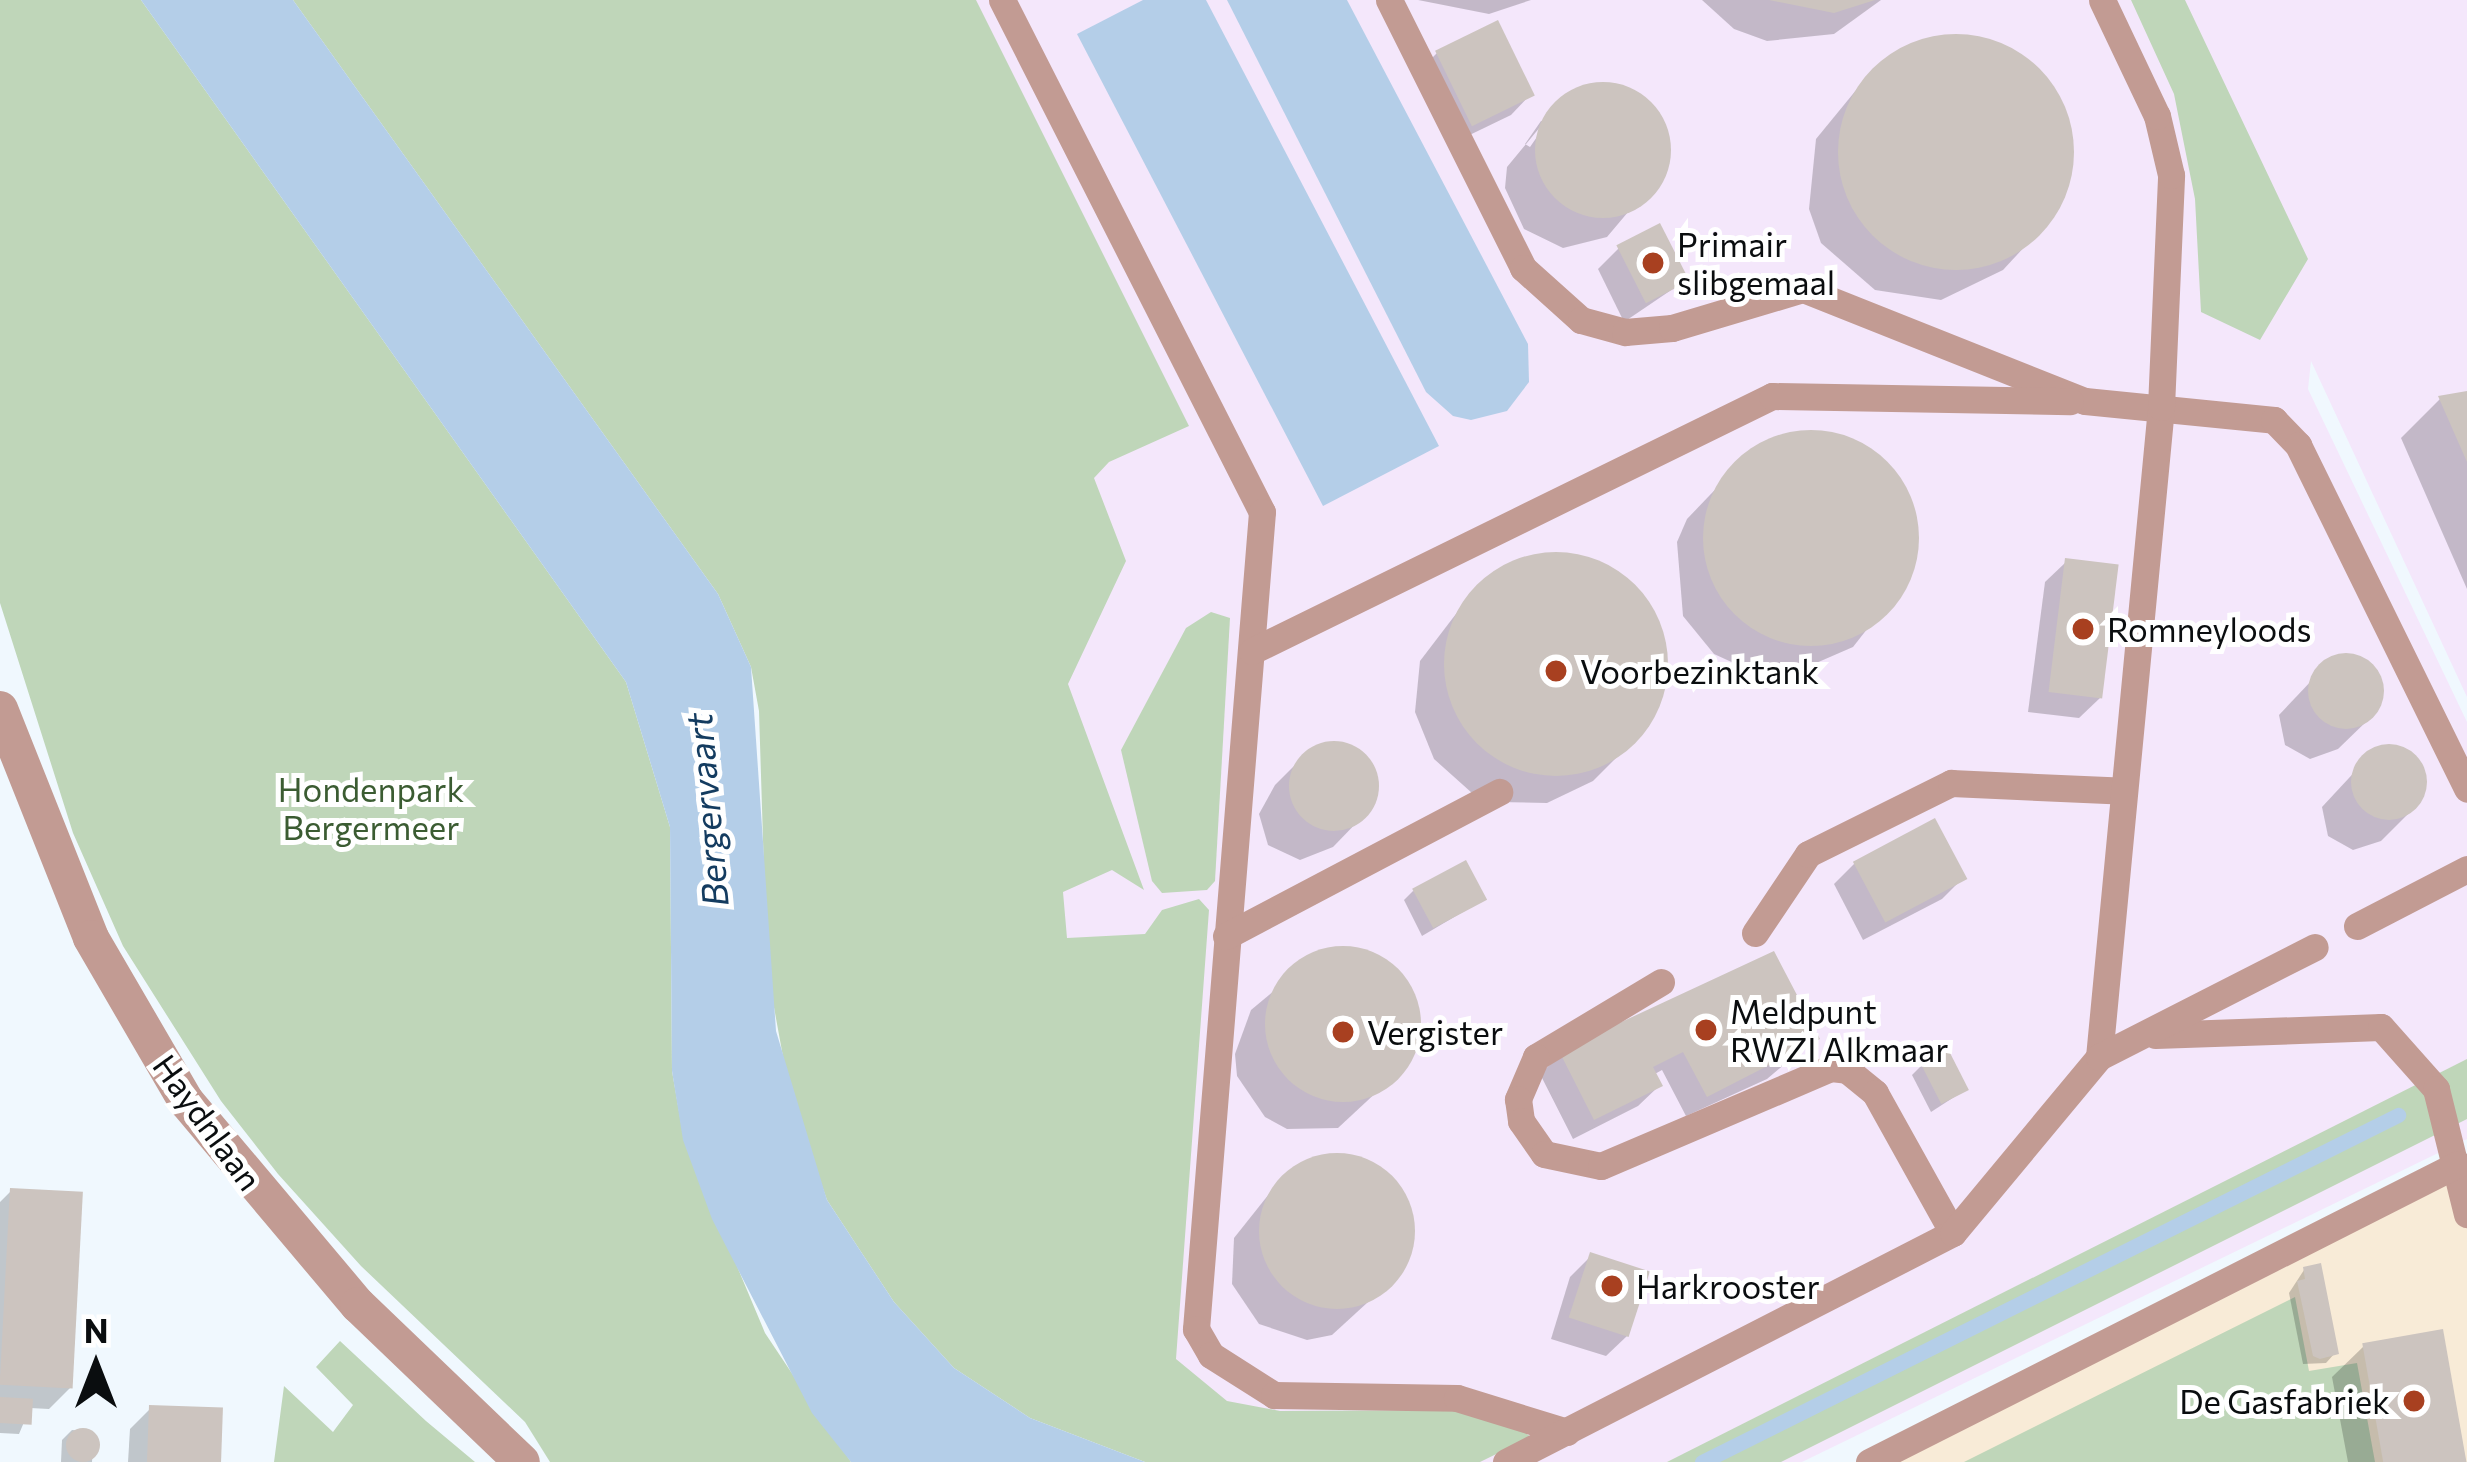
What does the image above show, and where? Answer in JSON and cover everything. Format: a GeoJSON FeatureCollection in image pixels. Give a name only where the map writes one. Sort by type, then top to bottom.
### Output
{"type":"FeatureCollection","features":[{"type":"Feature","properties":{"kind":"street","name":"Haydnlaan"},"geometry":{"type":"LineString","coordinates":[[0,710],[91,938],[186,1101],[358,1306],[522,1462]]}},
{"type":"Feature","properties":{"kind":"lane"},"geometry":{"type":"LineString","coordinates":[[1001,0],[1262,512],[1194,1300],[1196,1329],[1211,1355],[1274,1395],[1457,1398],[1568,1432]]}},
{"type":"Feature","properties":{"kind":"lane"},"geometry":{"type":"LineString","coordinates":[[1389,0],[1523,268],[1581,320],[1625,332],[1672,328],[1803,290],[2085,401]]}},
{"type":"Feature","properties":{"kind":"lane"},"geometry":{"type":"LineString","coordinates":[[2099,1057],[2162,407],[2171,175],[2157,116],[2102,0]]}},
{"type":"Feature","properties":{"kind":"lane"},"geometry":{"type":"LineString","coordinates":[[1252,651],[1772,396],[2085,401],[2243,414],[2289,433],[2467,789]]}},
{"type":"Feature","properties":{"kind":"lane"},"geometry":{"type":"LineString","coordinates":[[1755,933],[1808,854],[1952,783],[2125,791]]}},
{"type":"Feature","properties":{"kind":"lane"},"geometry":{"type":"LineString","coordinates":[[1226,936],[1498,792]]}},
{"type":"Feature","properties":{"kind":"lane"},"geometry":{"type":"LineString","coordinates":[[2357,926],[2467,869]]}},
{"type":"Feature","properties":{"kind":"lane"},"geometry":{"type":"LineString","coordinates":[[1506,1462],[1953,1233],[2099,1057],[2315,947]]}},
{"type":"Feature","properties":{"kind":"lane"},"geometry":{"type":"LineString","coordinates":[[1660,982],[1536,1057],[1518,1099],[1522,1121],[1544,1154],[1601,1166],[1831,1068],[1847,1070],[1875,1093],[1953,1233]]}},
{"type":"Feature","properties":{"kind":"lane"},"geometry":{"type":"LineString","coordinates":[[2141,1036],[2369,1024],[2396,1039],[2445,1110],[2467,1214]]}},
{"type":"Feature","properties":{"kind":"lane"},"geometry":{"type":"LineString","coordinates":[[1868,1462],[2458,1164]]}},
{"type":"Feature","properties":{"kind":"shaded area"},"geometry":{"type":"Polygon","coordinates":[[[319,0],[2467,0],[2467,697],[2311,361],[2308,389],[2467,722],[2467,1139],[1802,1462],[1173,1462],[773,672],[319,0]]]}},
{"type":"Feature","properties":{"kind":"shaded area"},"geometry":{"type":"Polygon","coordinates":[[[2467,1166],[2467,1462],[1885,1462],[2467,1166]]]}},
{"type":"Feature","properties":{"kind":"green space","name":"Hondenpark Bergermeer"},"geometry":{"type":"Polygon","coordinates":[[[0,0],[141,0],[626,682],[670,827],[672,1071],[684,1140],[765,1333],[851,1462],[550,1462],[525,1422],[361,1266],[278,1174],[221,1101],[123,946],[73,833],[0,603],[0,0]]]}},
{"type":"Feature","properties":{"kind":"green space"},"geometry":{"type":"Polygon","coordinates":[[[293,0],[976,0],[1189,426],[1109,462],[1094,478],[1126,561],[1068,684],[1144,890],[1112,870],[1063,892],[1067,938],[1145,934],[1162,910],[1199,899],[1209,910],[1176,1359],[1227,1401],[1280,1411],[1450,1410],[1510,1422],[1531,1437],[1480,1462],[1145,1462],[1030,1418],[954,1368],[894,1302],[827,1200],[790,1095],[767,969],[759,711],[751,667],[718,594],[293,0]]]}},
{"type":"Feature","properties":{"kind":"green space"},"geometry":{"type":"Polygon","coordinates":[[[2131,0],[2185,0],[2308,259],[2260,340],[2201,312],[2195,199],[2174,94],[2131,0]]]}},
{"type":"Feature","properties":{"kind":"green space"},"geometry":{"type":"Polygon","coordinates":[[[1211,612],[1230,618],[1215,881],[1207,890],[1162,893],[1152,881],[1121,750],[1186,628],[1211,612]]]}},
{"type":"Feature","properties":{"kind":"green space"},"geometry":{"type":"Polygon","coordinates":[[[2467,1059],[2467,1119],[1781,1462],[1667,1462],[2467,1059]]]}},
{"type":"Feature","properties":{"kind":"green space"},"geometry":{"type":"Polygon","coordinates":[[[2295,1297],[2309,1371],[2357,1363],[2375,1462],[1964,1462],[2295,1297]]]}},
{"type":"Feature","properties":{"kind":"green space"},"geometry":{"type":"Polygon","coordinates":[[[340,1341],[475,1462],[274,1462],[284,1386],[333,1432],[353,1405],[316,1367],[340,1341]]]}},
{"type":"Feature","properties":{"kind":"water","name":"Bergervaart"},"geometry":{"type":"Polygon","coordinates":[[[141,0],[293,0],[718,594],[751,667],[776,1031],[827,1200],[894,1302],[954,1368],[1030,1418],[1145,1462],[851,1462],[812,1413],[712,1219],[683,1140],[672,1071],[670,827],[626,682],[141,0]]]}},
{"type":"Feature","properties":{"kind":"water"},"geometry":{"type":"Polygon","coordinates":[[[1143,0],[1206,0],[1439,446],[1323,506],[1077,34],[1143,0]]]}},
{"type":"Feature","properties":{"kind":"water"},"geometry":{"type":"Polygon","coordinates":[[[1227,0],[1347,0],[1528,344],[1529,382],[1507,411],[1471,420],[1453,416],[1426,392],[1227,0]]]}},
{"type":"Feature","properties":{"kind":"building"},"geometry":{"type":"Polygon","coordinates":[[[1769,0],[1875,0],[1834,13],[1769,0]]]}},
{"type":"Feature","properties":{"kind":"building"},"geometry":{"type":"Polygon","coordinates":[[[1498,20],[1535,95],[1472,126],[1435,51],[1498,20]]]}},
{"type":"Feature","properties":{"kind":"building"},"geometry":{"type":"Polygon","coordinates":[[[1956,34],[2001,43],[2040,68],[2065,107],[2074,152],[2065,197],[2040,236],[2001,261],[1956,270],[1911,261],[1872,236],[1847,197],[1838,152],[1847,107],[1872,68],[1911,43],[1956,34]]]}},
{"type":"Feature","properties":{"kind":"building"},"geometry":{"type":"Polygon","coordinates":[[[1603,82],[1629,87],[1651,102],[1666,124],[1671,150],[1666,176],[1651,198],[1629,213],[1603,218],[1577,213],[1555,198],[1540,176],[1535,150],[1540,124],[1555,102],[1577,87],[1603,82]]]}},
{"type":"Feature","properties":{"kind":"building","name":"Primair slibgemaal"},"geometry":{"type":"Polygon","coordinates":[[[1660,223],[1690,281],[1646,303],[1616,245],[1660,223]]]}},
{"type":"Feature","properties":{"kind":"building"},"geometry":{"type":"Polygon","coordinates":[[[2467,391],[2467,462],[2438,396],[2467,391]]]}},
{"type":"Feature","properties":{"kind":"building","name":"Voorbezinktank"},"geometry":{"type":"Polygon","coordinates":[[[1811,430],[1852,438],[1888,461],[1911,497],[1919,538],[1911,579],[1888,615],[1852,638],[1811,646],[1770,638],[1734,615],[1711,579],[1703,538],[1711,497],[1734,461],[1770,438],[1811,430]]]}},
{"type":"Feature","properties":{"kind":"building","name":"Voorbezinktank"},"geometry":{"type":"Polygon","coordinates":[[[1556,552],[1599,561],[1635,585],[1659,621],[1668,664],[1659,707],[1635,743],[1599,767],[1556,776],[1513,767],[1477,743],[1453,707],[1444,664],[1453,621],[1477,585],[1513,561],[1556,552]]]}},
{"type":"Feature","properties":{"kind":"building","name":"Romneyloods"},"geometry":{"type":"Polygon","coordinates":[[[2065,558],[2119,565],[2102,699],[2049,692],[2065,558]]]}},
{"type":"Feature","properties":{"kind":"building"},"geometry":{"type":"Polygon","coordinates":[[[2346,653],[2373,664],[2384,691],[2373,718],[2346,729],[2319,718],[2308,691],[2319,664],[2346,653]]]}},
{"type":"Feature","properties":{"kind":"building"},"geometry":{"type":"Polygon","coordinates":[[[1334,741],[1366,754],[1379,786],[1366,818],[1334,831],[1302,818],[1289,786],[1302,754],[1334,741]]]}},
{"type":"Feature","properties":{"kind":"building"},"geometry":{"type":"Polygon","coordinates":[[[2389,744],[2416,755],[2427,782],[2416,809],[2389,820],[2362,809],[2351,782],[2362,755],[2389,744]]]}},
{"type":"Feature","properties":{"kind":"building"},"geometry":{"type":"Polygon","coordinates":[[[1935,818],[1967,879],[1885,923],[1853,862],[1935,818]]]}},
{"type":"Feature","properties":{"kind":"building"},"geometry":{"type":"Polygon","coordinates":[[[1466,860],[1487,900],[1433,928],[1412,889],[1466,860]]]}},
{"type":"Feature","properties":{"kind":"building","name":"Vergister"},"geometry":{"type":"Polygon","coordinates":[[[1343,946],[1373,952],[1398,969],[1415,994],[1421,1024],[1415,1054],[1398,1079],[1373,1096],[1343,1102],[1313,1096],[1288,1079],[1271,1054],[1265,1024],[1271,994],[1288,969],[1313,952],[1343,946]]]}},
{"type":"Feature","properties":{"kind":"building","name":"Meldpunt RWZI Alkmaar"},"geometry":{"type":"Polygon","coordinates":[[[1774,951],[1820,1039],[1707,1097],[1683,1052],[1653,1067],[1663,1086],[1594,1120],[1559,1051],[1774,951]]]}},
{"type":"Feature","properties":{"kind":"building"},"geometry":{"type":"Polygon","coordinates":[[[1948,1049],[1969,1090],[1941,1104],[1920,1063],[1948,1049]]]}},
{"type":"Feature","properties":{"kind":"building"},"geometry":{"type":"Polygon","coordinates":[[[1337,1153],[1367,1159],[1392,1176],[1409,1201],[1415,1231],[1409,1261],[1392,1286],[1367,1303],[1337,1309],[1307,1303],[1282,1286],[1265,1261],[1259,1231],[1265,1201],[1282,1176],[1307,1159],[1337,1153]]]}},
{"type":"Feature","properties":{"kind":"building"},"geometry":{"type":"Polygon","coordinates":[[[10,1188],[83,1192],[73,1389],[0,1385],[10,1188]]]}},
{"type":"Feature","properties":{"kind":"building","name":"Harkrooster"},"geometry":{"type":"Polygon","coordinates":[[[1590,1252],[1650,1271],[1629,1337],[1569,1318],[1590,1252]]]}},
{"type":"Feature","properties":{"kind":"building"},"geometry":{"type":"Polygon","coordinates":[[[2321,1263],[2339,1354],[2320,1359],[2313,1356],[2297,1281],[2305,1279],[2303,1267],[2321,1263]]]}},
{"type":"Feature","properties":{"kind":"building","name":"De Gasfabriek"},"geometry":{"type":"Polygon","coordinates":[[[2443,1329],[2466,1462],[2383,1462],[2362,1343],[2443,1329]]]}},
{"type":"Feature","properties":{"kind":"building"},"geometry":{"type":"Polygon","coordinates":[[[0,1397],[33,1399],[32,1425],[0,1423],[0,1397]]]}},
{"type":"Feature","properties":{"kind":"building"},"geometry":{"type":"Polygon","coordinates":[[[149,1405],[223,1408],[221,1462],[147,1462],[149,1405]]]}},
{"type":"Feature","properties":{"kind":"building"},"geometry":{"type":"Polygon","coordinates":[[[83,1428],[95,1433],[100,1445],[95,1457],[83,1462],[71,1457],[66,1445],[71,1433],[83,1428]]]}},
{"type":"Feature","properties":{"kind":"waterway"},"geometry":{"type":"LineString","coordinates":[[1702,1462],[2398,1115]]}},
{"type":"Feature","properties":{"kind":"place","name":"Primair slibgemaal"},"geometry":{"type":"Point","coordinates":[1653,263]}},
{"type":"Feature","properties":{"kind":"place","name":"Romneyloods"},"geometry":{"type":"Point","coordinates":[2083,629]}},
{"type":"Feature","properties":{"kind":"place","name":"Voorbezinktank"},"geometry":{"type":"Point","coordinates":[1556,671]}},
{"type":"Feature","properties":{"kind":"place","name":"Meldpunt RWZI Alkmaar"},"geometry":{"type":"Point","coordinates":[1706,1030]}},
{"type":"Feature","properties":{"kind":"place","name":"Vergister"},"geometry":{"type":"Point","coordinates":[1343,1032]}},
{"type":"Feature","properties":{"kind":"place","name":"Harkrooster"},"geometry":{"type":"Point","coordinates":[1612,1286]}},
{"type":"Feature","properties":{"kind":"place","name":"De Gasfabriek"},"geometry":{"type":"Point","coordinates":[2414,1401]}}]}
